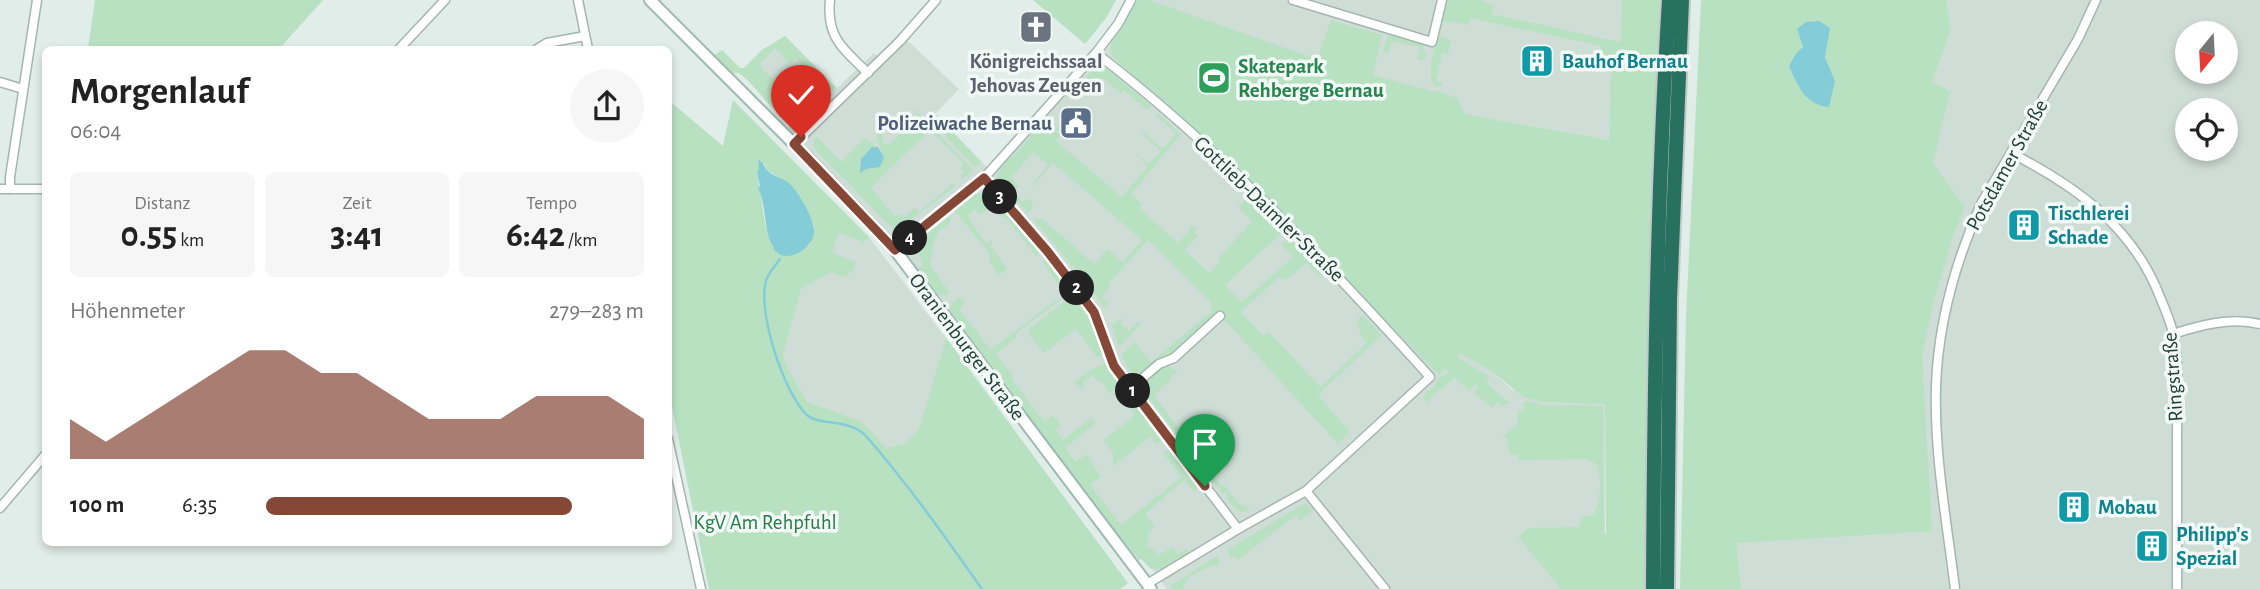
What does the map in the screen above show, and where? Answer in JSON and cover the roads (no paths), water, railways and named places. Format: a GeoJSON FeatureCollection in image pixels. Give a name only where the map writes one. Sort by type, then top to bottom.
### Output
{"type":"FeatureCollection","features":[{"type":"Feature","properties":{"kind":"highway"},"geometry":{"type":"LineString","coordinates":[[1653,589],[1654,392],[1663,86],[1669,0]]}},
{"type":"Feature","properties":{"kind":"highway"},"geometry":{"type":"LineString","coordinates":[[1667,589],[1670,312],[1682,0]]}},
{"type":"Feature","properties":{"kind":"main road","name":"Oranienburger Straße"},"geometry":{"type":"LineString","coordinates":[[650,0],[895,250],[1149,587]]}},
{"type":"Feature","properties":{"kind":"street"},"geometry":{"type":"LineString","coordinates":[[10,189],[37,0]]}},
{"type":"Feature","properties":{"kind":"street"},"geometry":{"type":"LineString","coordinates":[[401,46],[445,0]]}},
{"type":"Feature","properties":{"kind":"street"},"geometry":{"type":"LineString","coordinates":[[578,0],[587,46]]}},
{"type":"Feature","properties":{"kind":"street"},"geometry":{"type":"LineString","coordinates":[[830,0],[831,29],[835,39],[868,73]]}},
{"type":"Feature","properties":{"kind":"street"},"geometry":{"type":"LineString","coordinates":[[794,144],[868,73],[936,0]]}},
{"type":"Feature","properties":{"kind":"street"},"geometry":{"type":"LineString","coordinates":[[895,250],[984,178],[1096,53],[1118,24],[1131,0]]}},
{"type":"Feature","properties":{"kind":"street"},"geometry":{"type":"LineString","coordinates":[[1293,0],[1432,42],[1442,0]]}},
{"type":"Feature","properties":{"kind":"street","name":"Potsdamer Straße"},"geometry":{"type":"LineString","coordinates":[[1955,589],[1937,439],[1936,387],[1941,335],[1954,277],[1972,224],[1997,174],[2078,39],[2096,0]]}},
{"type":"Feature","properties":{"kind":"street"},"geometry":{"type":"LineString","coordinates":[[542,46],[585,36]]}},
{"type":"Feature","properties":{"kind":"street","name":"Gottlieb-Daimler-Straße"},"geometry":{"type":"LineString","coordinates":[[1096,53],[1150,96],[1245,181],[1348,286],[1430,377],[1306,491]]}},
{"type":"Feature","properties":{"kind":"street"},"geometry":{"type":"LineString","coordinates":[[0,82],[23,89]]}},
{"type":"Feature","properties":{"kind":"street","name":"Ringstraße"},"geometry":{"type":"LineString","coordinates":[[2011,153],[2068,185],[2098,208],[2120,229],[2142,260],[2156,287],[2173,334],[2177,382],[2177,589]]}},
{"type":"Feature","properties":{"kind":"street"},"geometry":{"type":"LineString","coordinates":[[984,178],[1048,252],[1094,312],[1114,366],[1238,528]]}},
{"type":"Feature","properties":{"kind":"street"},"geometry":{"type":"LineString","coordinates":[[0,189],[42,189]]}},
{"type":"Feature","properties":{"kind":"street"},"geometry":{"type":"LineString","coordinates":[[1130,388],[1159,365],[1174,358],[1220,316]]}},
{"type":"Feature","properties":{"kind":"street"},"geometry":{"type":"LineString","coordinates":[[2173,334],[2210,323],[2240,321],[2260,324]]}},
{"type":"Feature","properties":{"kind":"street"},"geometry":{"type":"LineString","coordinates":[[672,457],[701,589]]}},
{"type":"Feature","properties":{"kind":"street"},"geometry":{"type":"LineString","coordinates":[[0,508],[42,459]]}},
{"type":"Feature","properties":{"kind":"street"},"geometry":{"type":"LineString","coordinates":[[1149,587],[1238,528],[1306,491],[1385,589]]}},
{"type":"Feature","properties":{"kind":"water"},"geometry":{"type":"Polygon","coordinates":[[[1819,21],[1830,28],[1825,57],[1835,81],[1829,107],[1808,99],[1789,66],[1803,47],[1797,29],[1806,22],[1819,21]]]}},
{"type":"Feature","properties":{"kind":"water"},"geometry":{"type":"Polygon","coordinates":[[[872,147],[878,147],[884,157],[880,167],[866,169],[860,173],[861,159],[872,147]]]}},
{"type":"Feature","properties":{"kind":"water"},"geometry":{"type":"Polygon","coordinates":[[[758,160],[770,173],[791,185],[810,215],[814,228],[812,240],[797,254],[778,254],[771,242],[758,188],[758,160]]]}},
{"type":"Feature","properties":{"kind":"waterway"},"geometry":{"type":"LineString","coordinates":[[780,259],[766,281],[765,312],[782,371],[798,404],[812,418],[843,424],[866,436],[940,530],[982,589]]}},
{"type":"Feature","properties":{"kind":"place","name":"Königreichssaal Jehovas Zeugen"},"geometry":{"type":"Point","coordinates":[1036,27]}},
{"type":"Feature","properties":{"kind":"place","name":"Bauhof Bernau"},"geometry":{"type":"Point","coordinates":[1537,61]}},
{"type":"Feature","properties":{"kind":"place","name":"Skatepark Rehberge Bernau"},"geometry":{"type":"Point","coordinates":[1214,78]}},
{"type":"Feature","properties":{"kind":"place","name":"Polizeiwache Bernau"},"geometry":{"type":"Point","coordinates":[1076,123]}},
{"type":"Feature","properties":{"kind":"place","name":"Tischlerei Schade"},"geometry":{"type":"Point","coordinates":[2024,225]}},
{"type":"Feature","properties":{"kind":"place","name":"Mobau"},"geometry":{"type":"Point","coordinates":[2074,507]}},
{"type":"Feature","properties":{"kind":"place","name":"Philipp's Spezial"},"geometry":{"type":"Point","coordinates":[2152,546]}},
{"type":"Feature","properties":{"kind":"park label","name":"KgV Am Rehpfuhl"},"geometry":{"type":"Point","coordinates":[765,522]}}]}
